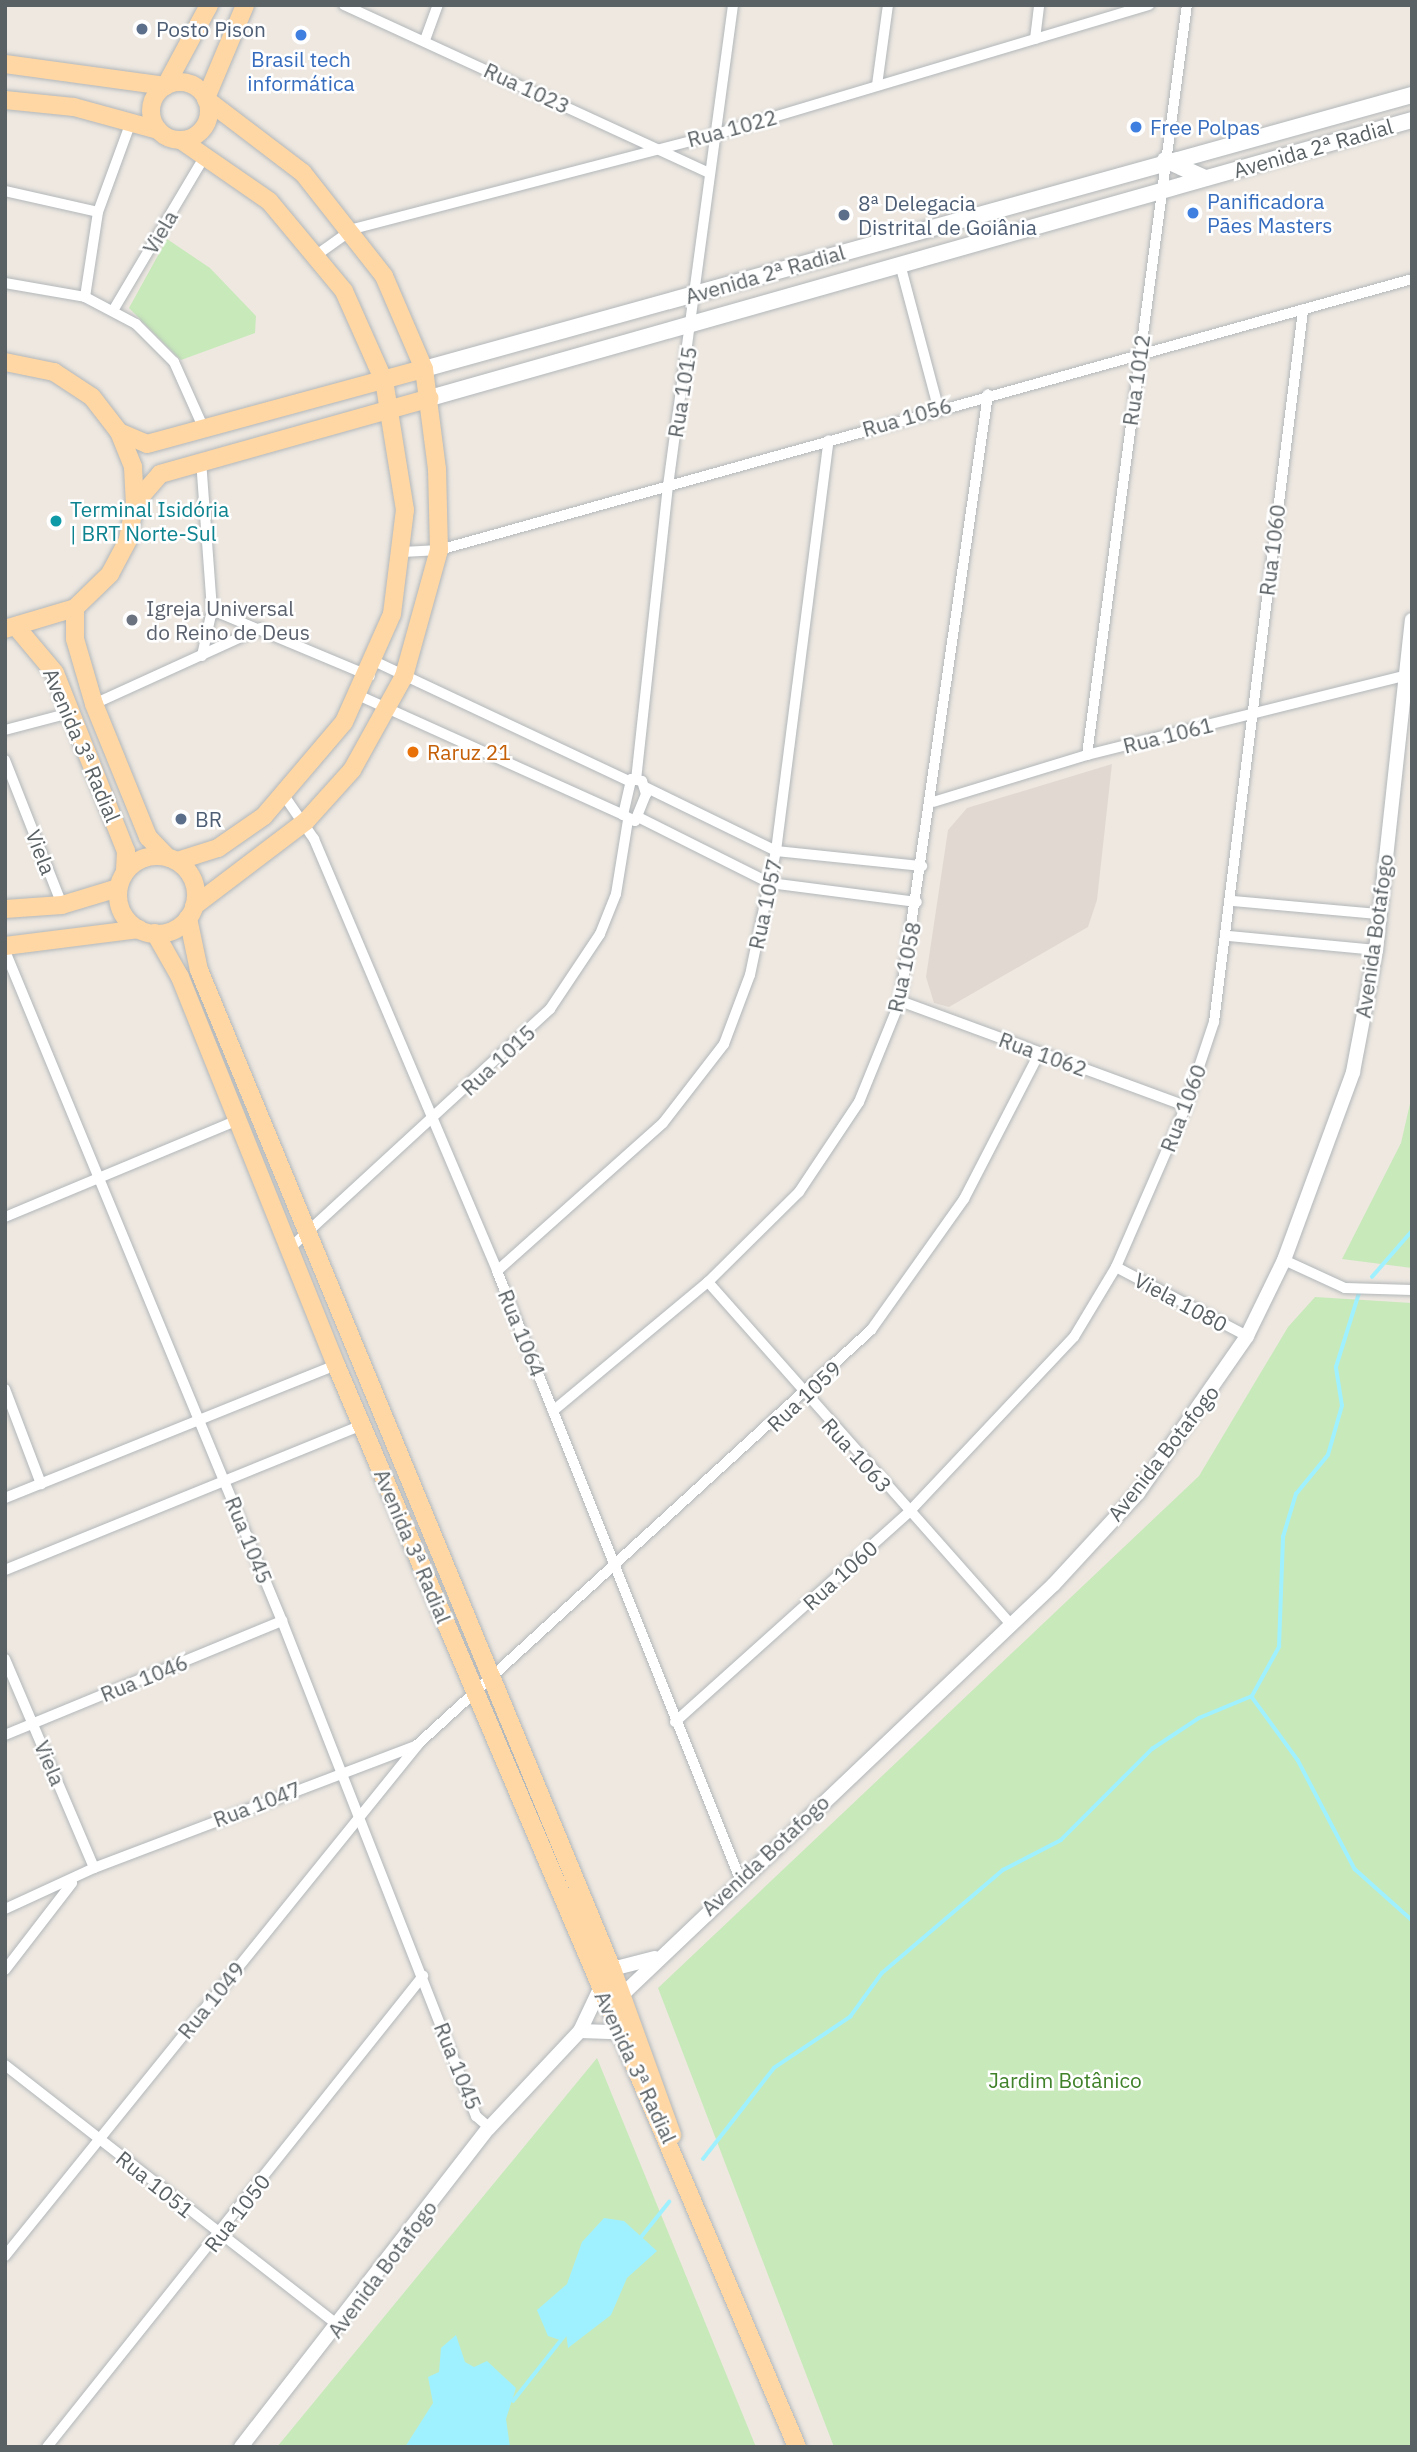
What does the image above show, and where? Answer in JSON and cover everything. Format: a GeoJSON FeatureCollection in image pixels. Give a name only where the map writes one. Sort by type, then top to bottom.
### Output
{"type":"FeatureCollection","features":[{"type":"Feature","properties":{"kind":"main road"},"geometry":{"type":"LineString","coordinates":[[158,130],[151,108],[209,5]]}},
{"type":"Feature","properties":{"kind":"main road"},"geometry":{"type":"LineString","coordinates":[[181,140],[204,126],[206,99],[245,5]]}},
{"type":"Feature","properties":{"kind":"main road"},"geometry":{"type":"LineString","coordinates":[[5,64],[166,85],[193,85],[206,99],[303,173],[353,229],[404,315],[424,369],[430,398],[439,550],[404,676],[388,710],[352,770],[306,821],[191,912],[147,931],[5,948]]}},
{"type":"Feature","properties":{"kind":"main road","name":"Avenida 2ª Radial"},"geometry":{"type":"LineString","coordinates":[[119,432],[147,444],[384,381],[1165,160],[1412,94]]}},
{"type":"Feature","properties":{"kind":"main road"},"geometry":{"type":"LineString","coordinates":[[5,100],[74,107],[158,130],[181,140],[206,154],[269,201],[318,254],[361,323],[392,409],[402,468],[403,552],[373,669],[360,696],[285,797],[218,849],[172,859],[144,858],[121,880],[62,905],[5,909]]}},
{"type":"Feature","properties":{"kind":"main road","name":"Avenida 2ª Radial"},"geometry":{"type":"LineString","coordinates":[[135,503],[160,474],[201,460],[392,409],[1412,120]]}},
{"type":"Feature","properties":{"kind":"main road"},"geometry":{"type":"LineString","coordinates":[[1165,160],[1205,178]]}},
{"type":"Feature","properties":{"kind":"main road"},"geometry":{"type":"LineString","coordinates":[[5,362],[54,372],[92,397],[119,432],[133,467],[135,503],[128,540],[110,574],[75,608],[12,629]]}},
{"type":"Feature","properties":{"kind":"main road","name":"Avenida 3ª Radial"},"geometry":{"type":"LineString","coordinates":[[75,608],[75,639],[94,704],[148,837],[172,859]]}},
{"type":"Feature","properties":{"kind":"main road","name":"Avenida 3ª Radial"},"geometry":{"type":"LineString","coordinates":[[12,629],[50,664],[126,851],[121,880]]}},
{"type":"Feature","properties":{"kind":"main road"},"geometry":{"type":"LineString","coordinates":[[172,859],[193,880],[191,912]]}},
{"type":"Feature","properties":{"kind":"main road"},"geometry":{"type":"LineString","coordinates":[[121,880],[121,911],[147,931]]}},
{"type":"Feature","properties":{"kind":"main road","name":"Avenida 3ª Radial"},"geometry":{"type":"LineString","coordinates":[[191,912],[199,970],[344,1318],[440,1560],[492,1675],[612,1969],[677,2155],[797,2447]]}},
{"type":"Feature","properties":{"kind":"main road","name":"Avenida 3ª Radial"},"geometry":{"type":"LineString","coordinates":[[147,931],[180,977],[336,1365],[599,1991],[677,2155]]}},
{"type":"Feature","properties":{"kind":"main road"},"geometry":{"type":"LineString","coordinates":[[336,1365],[347,1352],[344,1318]]}},
{"type":"Feature","properties":{"kind":"main road"},"geometry":{"type":"LineString","coordinates":[[362,1425],[378,1429],[423,1535],[440,1560]]}},
{"type":"Feature","properties":{"kind":"street","name":"Rua 1023"},"geometry":{"type":"LineString","coordinates":[[344,5],[709,173]]}},
{"type":"Feature","properties":{"kind":"street"},"geometry":{"type":"LineString","coordinates":[[425,40],[438,5]]}},
{"type":"Feature","properties":{"kind":"street","name":"Rua 1015"},"geometry":{"type":"LineString","coordinates":[[289,1249],[521,1040],[577,975],[616,894],[625,818],[633,780],[668,486],[692,322],[713,135],[733,5]]}},
{"type":"Feature","properties":{"kind":"street"},"geometry":{"type":"LineString","coordinates":[[877,85],[888,5]]}},
{"type":"Feature","properties":{"kind":"street"},"geometry":{"type":"LineString","coordinates":[[1035,39],[1039,5]]}},
{"type":"Feature","properties":{"kind":"street","name":"Rua 1022"},"geometry":{"type":"LineString","coordinates":[[318,254],[353,229],[654,147],[713,135],[1149,5]]}},
{"type":"Feature","properties":{"kind":"street","name":"Rua 1012"},"geometry":{"type":"LineString","coordinates":[[1087,755],[1139,355],[1164,190],[1165,160],[1186,5]]}},
{"type":"Feature","properties":{"kind":"street"},"geometry":{"type":"LineString","coordinates":[[85,297],[98,212],[131,122]]}},
{"type":"Feature","properties":{"kind":"street","name":"Viela"},"geometry":{"type":"LineString","coordinates":[[114,309],[206,154]]}},
{"type":"Feature","properties":{"kind":"street"},"geometry":{"type":"LineString","coordinates":[[5,191],[98,212]]}},
{"type":"Feature","properties":{"kind":"street"},"geometry":{"type":"LineString","coordinates":[[900,264],[938,407]]}},
{"type":"Feature","properties":{"kind":"street","name":"Rua 1056"},"geometry":{"type":"LineString","coordinates":[[403,552],[439,550],[938,407],[1139,355],[1412,279]]}},
{"type":"Feature","properties":{"kind":"street"},"geometry":{"type":"LineString","coordinates":[[5,283],[85,297],[114,309],[174,362],[204,429]]}},
{"type":"Feature","properties":{"kind":"street","name":"Rua 1060"},"geometry":{"type":"LineString","coordinates":[[675,1722],[908,1513],[1074,1337],[1116,1267],[1186,1106],[1213,1022],[1233,901],[1251,714],[1303,310]]}},
{"type":"Feature","properties":{"kind":"street","name":"Rua 1058"},"geometry":{"type":"LineString","coordinates":[[553,1411],[708,1282],[799,1192],[859,1102],[900,1001],[933,802],[988,394]]}},
{"type":"Feature","properties":{"kind":"street","name":"Rua 1057"},"geometry":{"type":"LineString","coordinates":[[497,1271],[663,1123],[724,1044],[750,975],[776,851],[830,440]]}},
{"type":"Feature","properties":{"kind":"street"},"geometry":{"type":"LineString","coordinates":[[201,460],[212,610],[202,656]]}},
{"type":"Feature","properties":{"kind":"street"},"geometry":{"type":"LineString","coordinates":[[212,610],[373,669],[404,676],[633,780],[776,851],[922,866]]}},
{"type":"Feature","properties":{"kind":"street","name":"Avenida Botafogo"},"geometry":{"type":"LineString","coordinates":[[622,1995],[656,1958],[1011,1624],[1139,1493],[1247,1336],[1284,1260],[1353,1072],[1376,950],[1412,620]]}},
{"type":"Feature","properties":{"kind":"street"},"geometry":{"type":"LineString","coordinates":[[94,704],[261,628]]}},
{"type":"Feature","properties":{"kind":"street","name":"Rua 1061"},"geometry":{"type":"LineString","coordinates":[[933,802],[1087,755],[1405,676]]}},
{"type":"Feature","properties":{"kind":"street"},"geometry":{"type":"LineString","coordinates":[[360,696],[625,818],[640,818],[770,883],[918,902]]}},
{"type":"Feature","properties":{"kind":"street"},"geometry":{"type":"LineString","coordinates":[[5,730],[71,713]]}},
{"type":"Feature","properties":{"kind":"street","name":"Viela"},"geometry":{"type":"LineString","coordinates":[[5,760],[62,905]]}},
{"type":"Feature","properties":{"kind":"street"},"geometry":{"type":"LineString","coordinates":[[640,818],[645,788]]}},
{"type":"Feature","properties":{"kind":"street","name":"Rua 1064"},"geometry":{"type":"LineString","coordinates":[[285,797],[306,821],[497,1271],[740,1879]]}},
{"type":"Feature","properties":{"kind":"street"},"geometry":{"type":"LineString","coordinates":[[1233,901],[1380,914]]}},
{"type":"Feature","properties":{"kind":"street"},"geometry":{"type":"LineString","coordinates":[[1228,936],[1376,950]]}},
{"type":"Feature","properties":{"kind":"street","name":"Rua 1045"},"geometry":{"type":"LineString","coordinates":[[5,948],[98,1183],[282,1621],[476,2116],[490,2127]]}},
{"type":"Feature","properties":{"kind":"street","name":"Rua 1062"},"geometry":{"type":"LineString","coordinates":[[900,1001],[1186,1106]]}},
{"type":"Feature","properties":{"kind":"street","name":"Rua 1059"},"geometry":{"type":"LineString","coordinates":[[492,1675],[805,1397],[872,1330],[964,1199],[1039,1054]]}},
{"type":"Feature","properties":{"kind":"street"},"geometry":{"type":"LineString","coordinates":[[5,1217],[98,1183],[236,1121]]}},
{"type":"Feature","properties":{"kind":"street"},"geometry":{"type":"LineString","coordinates":[[1284,1260],[1345,1287],[1385,1291],[1412,1290]]}},
{"type":"Feature","properties":{"kind":"street","name":"Viela 1080"},"geometry":{"type":"LineString","coordinates":[[1116,1267],[1247,1336]]}},
{"type":"Feature","properties":{"kind":"street","name":"Rua 1063"},"geometry":{"type":"LineString","coordinates":[[708,1282],[805,1397],[1011,1624]]}},
{"type":"Feature","properties":{"kind":"street"},"geometry":{"type":"LineString","coordinates":[[5,1498],[336,1365]]}},
{"type":"Feature","properties":{"kind":"street"},"geometry":{"type":"LineString","coordinates":[[5,1389],[41,1483]]}},
{"type":"Feature","properties":{"kind":"street"},"geometry":{"type":"LineString","coordinates":[[5,1570],[362,1425]]}},
{"type":"Feature","properties":{"kind":"street","name":"Rua 1046"},"geometry":{"type":"LineString","coordinates":[[5,1735],[282,1621]]}},
{"type":"Feature","properties":{"kind":"street","name":"Viela"},"geometry":{"type":"LineString","coordinates":[[5,1659],[94,1868]]}},
{"type":"Feature","properties":{"kind":"street","name":"Rua 1047"},"geometry":{"type":"LineString","coordinates":[[5,1909],[73,1881],[94,1868],[418,1745],[492,1675]]}},
{"type":"Feature","properties":{"kind":"street","name":"Rua 1049"},"geometry":{"type":"LineString","coordinates":[[5,2256],[418,1745]]}},
{"type":"Feature","properties":{"kind":"street"},"geometry":{"type":"LineString","coordinates":[[5,1970],[73,1881]]}},
{"type":"Feature","properties":{"kind":"street","name":"Avenida Botafogo"},"geometry":{"type":"LineString","coordinates":[[612,1969],[656,1958]]}},
{"type":"Feature","properties":{"kind":"street","name":"Rua 1050"},"geometry":{"type":"LineString","coordinates":[[47,2447],[219,2236],[423,1976]]}},
{"type":"Feature","properties":{"kind":"street","name":"Avenida Botafogo"},"geometry":{"type":"LineString","coordinates":[[241,2447],[339,2326],[490,2127],[580,2031],[599,1991]]}},
{"type":"Feature","properties":{"kind":"street"},"geometry":{"type":"LineString","coordinates":[[580,2031],[617,2032]]}},
{"type":"Feature","properties":{"kind":"street","name":"Rua 1051"},"geometry":{"type":"LineString","coordinates":[[5,2066],[219,2236],[339,2326]]}},
{"type":"Feature","properties":{"kind":"shaded area"},"geometry":{"type":"Polygon","coordinates":[[[1112,764],[1097,900],[1088,927],[949,1007],[934,1003],[926,977],[948,830],[967,808],[1112,764]]]}},
{"type":"Feature","properties":{"kind":"green space"},"geometry":{"type":"Polygon","coordinates":[[[167,239],[210,268],[256,316],[255,333],[181,360],[129,308],[167,239]]]}},
{"type":"Feature","properties":{"kind":"green space"},"geometry":{"type":"Polygon","coordinates":[[[1412,1095],[1412,1268],[1342,1259],[1401,1143],[1412,1095]]]}},
{"type":"Feature","properties":{"kind":"green space","name":"Jardim Botânico"},"geometry":{"type":"Polygon","coordinates":[[[1315,1297],[1412,1303],[1412,2447],[834,2447],[658,1988],[1199,1476],[1288,1327],[1315,1297]]]}},
{"type":"Feature","properties":{"kind":"green space"},"geometry":{"type":"Polygon","coordinates":[[[597,2058],[756,2447],[277,2447],[597,2058]]]}},
{"type":"Feature","properties":{"kind":"water"},"geometry":{"type":"Polygon","coordinates":[[[604,2218],[624,2221],[657,2251],[627,2278],[611,2315],[568,2348],[566,2333],[560,2340],[548,2336],[537,2310],[567,2284],[582,2242],[604,2218]]]}},
{"type":"Feature","properties":{"kind":"water"},"geometry":{"type":"Polygon","coordinates":[[[456,2335],[465,2362],[474,2367],[487,2361],[516,2388],[506,2419],[510,2447],[405,2447],[433,2403],[428,2377],[439,2372],[441,2348],[456,2335]]]}},
{"type":"Feature","properties":{"kind":"waterway"},"geometry":{"type":"LineString","coordinates":[[1372,1277],[1412,1231]]}},
{"type":"Feature","properties":{"kind":"waterway"},"geometry":{"type":"LineString","coordinates":[[703,2159],[774,2068],[850,2017],[882,1973],[1003,1870],[1061,1840],[1152,1749],[1199,1718],[1252,1696],[1279,1647],[1283,1537],[1296,1494],[1328,1455],[1342,1406],[1336,1367],[1359,1293]]}},
{"type":"Feature","properties":{"kind":"waterway"},"geometry":{"type":"LineString","coordinates":[[1252,1697],[1298,1760],[1355,1869],[1412,1920]]}},
{"type":"Feature","properties":{"kind":"waterway"},"geometry":{"type":"LineString","coordinates":[[638,2241],[669,2202]]}},
{"type":"Feature","properties":{"kind":"waterway"},"geometry":{"type":"LineString","coordinates":[[513,2401],[569,2330]]}},
{"type":"Feature","properties":{"kind":"place","name":"Posto Pison"},"geometry":{"type":"Point","coordinates":[142,29]}},
{"type":"Feature","properties":{"kind":"place","name":"Brasil tech informática"},"geometry":{"type":"Point","coordinates":[301,35]}},
{"type":"Feature","properties":{"kind":"place","name":"Free Polpas"},"geometry":{"type":"Point","coordinates":[1136,127]}},
{"type":"Feature","properties":{"kind":"place","name":"Panificadora Pães Masters"},"geometry":{"type":"Point","coordinates":[1193,213]}},
{"type":"Feature","properties":{"kind":"place","name":"8ª Delegacia Distrital de Goiânia"},"geometry":{"type":"Point","coordinates":[844,215]}},
{"type":"Feature","properties":{"kind":"place","name":"Terminal Isidória | BRT Norte-Sul"},"geometry":{"type":"Point","coordinates":[56,521]}},
{"type":"Feature","properties":{"kind":"place","name":"Igreja Universal do Reino de Deus"},"geometry":{"type":"Point","coordinates":[132,620]}},
{"type":"Feature","properties":{"kind":"place","name":"Raruz 21"},"geometry":{"type":"Point","coordinates":[413,752]}},
{"type":"Feature","properties":{"kind":"place","name":"BR"},"geometry":{"type":"Point","coordinates":[181,819]}}]}
